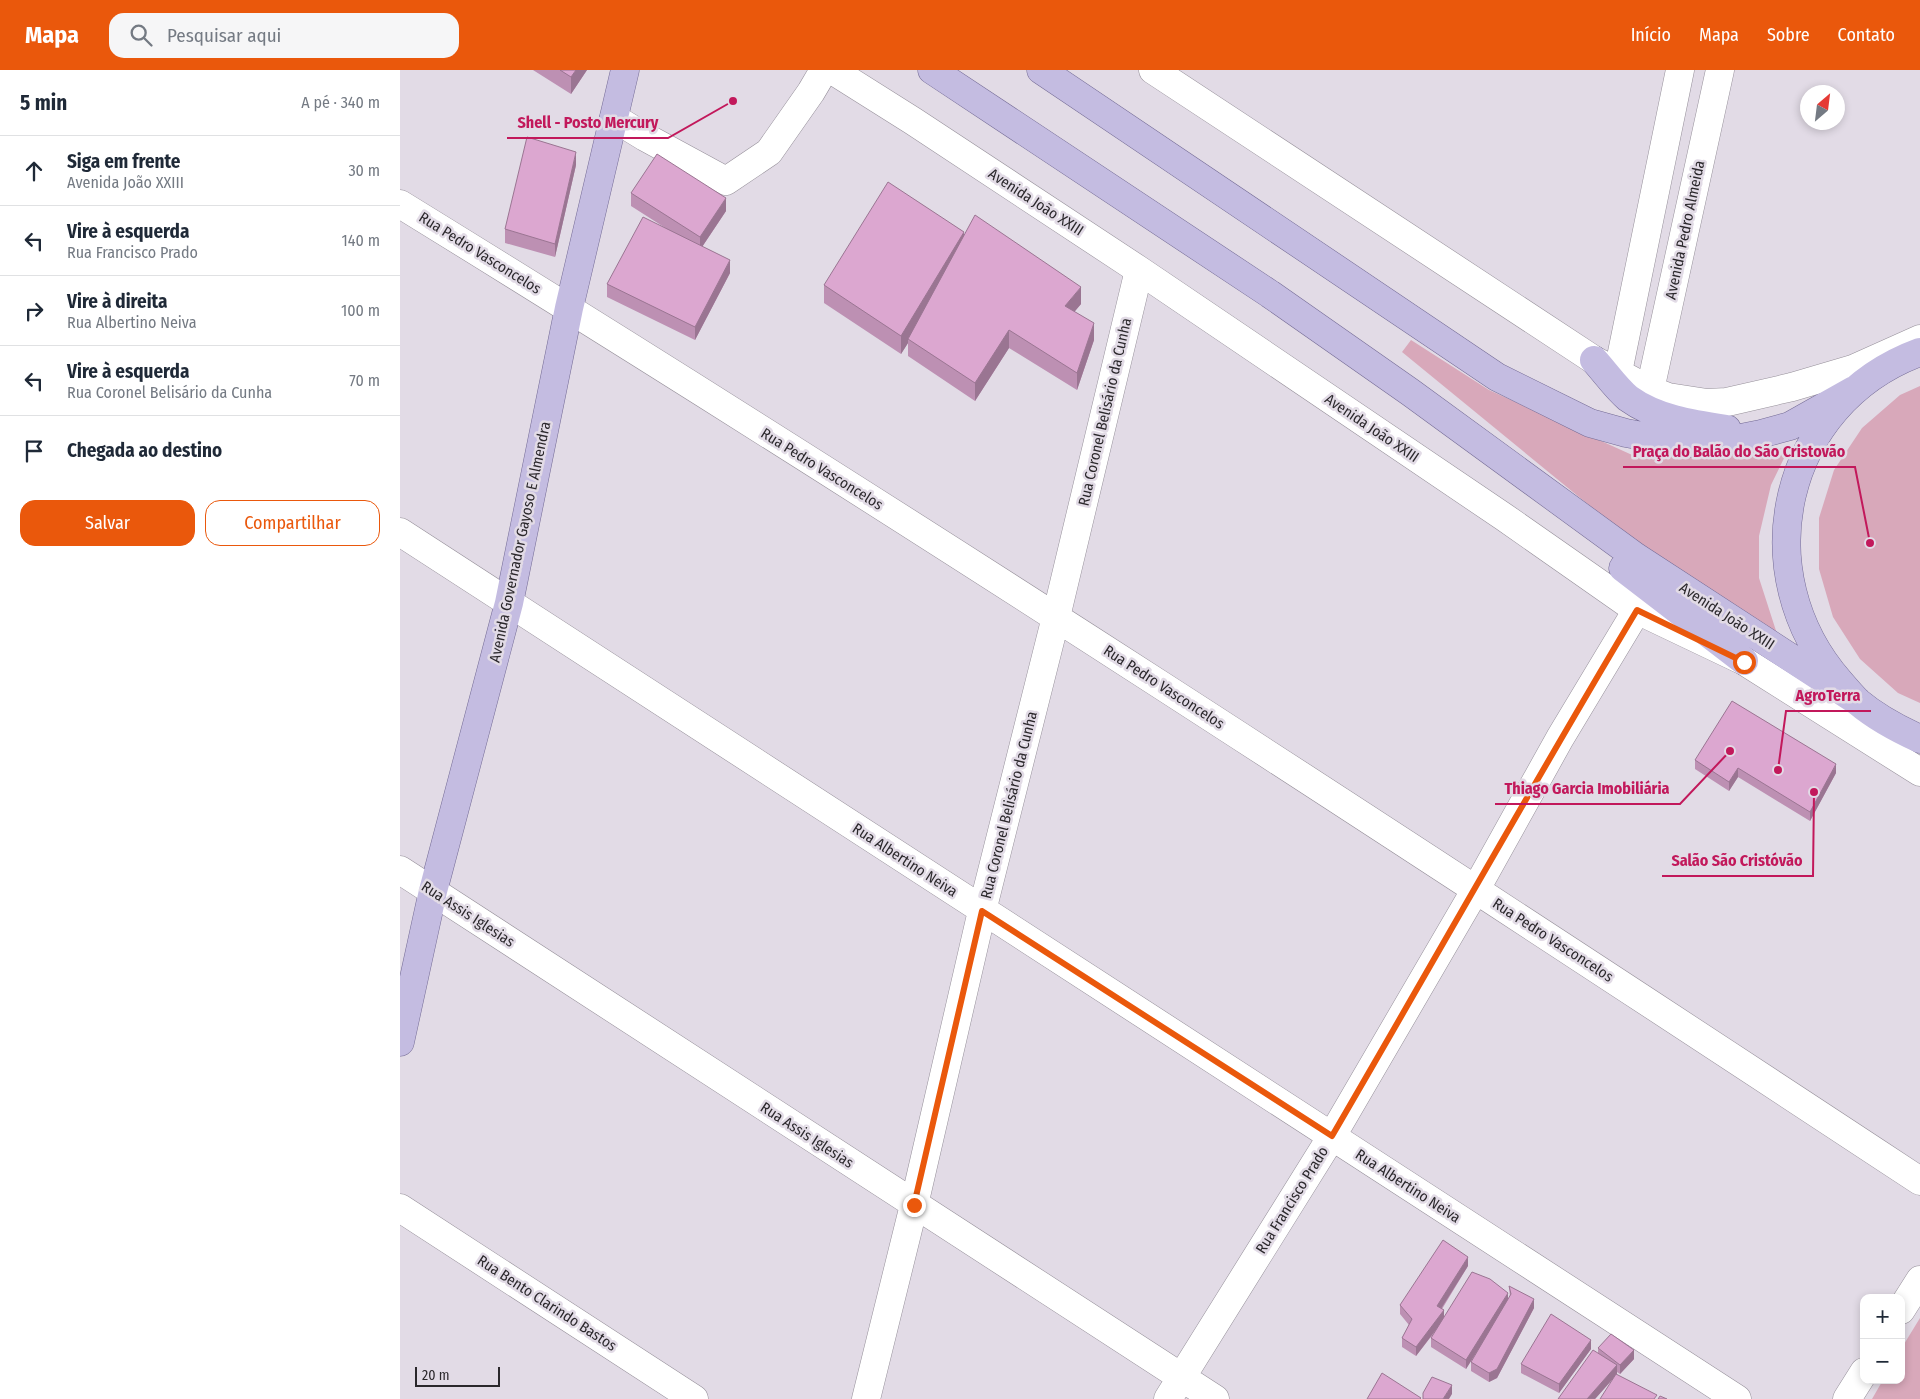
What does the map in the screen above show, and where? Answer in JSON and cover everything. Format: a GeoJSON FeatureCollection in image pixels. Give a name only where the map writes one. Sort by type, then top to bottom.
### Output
{"type":"FeatureCollection","features":[{"type":"Feature","properties":{"kind":"main road","name":"Avenida Governador Gayoso E Almendra"},"geometry":{"type":"LineString","coordinates":[[400,1042],[433,891],[509,603],[569,308],[625,70]]}},
{"type":"Feature","properties":{"kind":"main road","name":"Avenida João XXIII"},"geometry":{"type":"LineString","coordinates":[[932,70],[1270,294],[1410,392],[1636,557],[1857,701]]}},
{"type":"Feature","properties":{"kind":"main road"},"geometry":{"type":"LineString","coordinates":[[1042,70],[1497,377],[1590,424],[1680,443],[1716,443],[1761,434],[1790,426],[1854,390],[1896,360],[1920,352]]}},
{"type":"Feature","properties":{"kind":"main road"},"geometry":{"type":"LineString","coordinates":[[1606,366],[1628,397],[1663,416],[1693,424],[1761,434]]}},
{"type":"Feature","properties":{"kind":"main road"},"geometry":{"type":"LineString","coordinates":[[1854,390],[1836,408],[1821,428],[1808,450],[1799,472],[1788,513],[1786,546],[1792,596],[1800,620],[1824,664],[1857,701],[1877,716],[1909,734],[1920,754]]}},
{"type":"Feature","properties":{"kind":"main road"},"geometry":{"type":"LineString","coordinates":[[1511,465],[1539,503],[1744,662]]}},
{"type":"Feature","properties":{"kind":"street"},"geometry":{"type":"LineString","coordinates":[[614,118],[726,181],[769,152],[824,70]]}},
{"type":"Feature","properties":{"kind":"street","name":"Avenida João XXIII"},"geometry":{"type":"LineString","coordinates":[[832,70],[1139,270],[1504,517],[1637,610],[1744,662],[1920,772]]}},
{"type":"Feature","properties":{"kind":"street"},"geometry":{"type":"LineString","coordinates":[[1606,366],[1680,70]]}},
{"type":"Feature","properties":{"kind":"street","name":"Avenida Pedro Almeida"},"geometry":{"type":"LineString","coordinates":[[1650,390],[1720,70]]}},
{"type":"Feature","properties":{"kind":"street"},"geometry":{"type":"LineString","coordinates":[[1164,73],[1606,366],[1650,390],[1668,397],[1707,403],[1727,402],[1792,387],[1853,369],[1920,339]]}},
{"type":"Feature","properties":{"kind":"street","name":"Rua Pedro Vasconcelos"},"geometry":{"type":"LineString","coordinates":[[400,204],[569,308],[1056,617],[1476,889],[1920,1181]]}},
{"type":"Feature","properties":{"kind":"street","name":"Rua Coronel Belisário da Cunha"},"geometry":{"type":"LineString","coordinates":[[866,1399],[914,1205],[982,911],[1056,617],[1139,270]]}},
{"type":"Feature","properties":{"kind":"street","name":"Rua Albertino Neiva"},"geometry":{"type":"LineString","coordinates":[[400,532],[1737,1399]]}},
{"type":"Feature","properties":{"kind":"street","name":"Rua Francisco Prado"},"geometry":{"type":"LineString","coordinates":[[1174,1388],[1332,1136],[1476,889],[1560,738],[1637,610]]}},
{"type":"Feature","properties":{"kind":"street","name":"Rua Assis Iglesias"},"geometry":{"type":"LineString","coordinates":[[400,870],[914,1205],[1174,1388],[1215,1399]]}},
{"type":"Feature","properties":{"kind":"street","name":"Rua Bento Clarindo Bastos"},"geometry":{"type":"LineString","coordinates":[[400,1208],[694,1399]]}},
{"type":"Feature","properties":{"kind":"street"},"geometry":{"type":"LineString","coordinates":[[1905,1304],[1920,1280]]}},
{"type":"Feature","properties":{"kind":"street"},"geometry":{"type":"LineString","coordinates":[[1847,1399],[1860,1378]]}},
{"type":"Feature","properties":{"kind":"shaded area"},"geometry":{"type":"Polygon","coordinates":[[[1411,340],[1489,390],[1641,459],[1789,448],[1771,485],[1759,536],[1759,578],[1778,637],[1645,551],[1402,352],[1411,340]]]}},
{"type":"Feature","properties":{"kind":"shaded area"},"geometry":{"type":"Polygon","coordinates":[[[1920,386],[1920,703],[1898,693],[1860,659],[1833,617],[1819,569],[1819,518],[1834,470],[1862,428],[1900,395],[1920,386]]]}},
{"type":"Feature","properties":{"kind":"shaded area"},"geometry":{"type":"Polygon","coordinates":[[[1920,1318],[1920,1399],[1872,1399],[1881,1384],[1905,1384],[1905,1342],[1920,1318]]]}},
{"type":"Feature","properties":{"kind":"building"},"geometry":{"type":"Polygon","coordinates":[[[560,70],[576,70],[571,77],[560,70]]]}},
{"type":"Feature","properties":{"kind":"building"},"geometry":{"type":"Polygon","coordinates":[[[527,137],[576,152],[555,244],[505,229],[527,137]]]}},
{"type":"Feature","properties":{"kind":"building"},"geometry":{"type":"Polygon","coordinates":[[[657,154],[726,198],[700,237],[631,193],[657,154]]]}},
{"type":"Feature","properties":{"kind":"building"},"geometry":{"type":"Polygon","coordinates":[[[888,182],[964,232],[901,336],[824,285],[888,182]]]}},
{"type":"Feature","properties":{"kind":"building"},"geometry":{"type":"Polygon","coordinates":[[[975,215],[1081,287],[1065,306],[1094,323],[1077,373],[1009,330],[975,383],[908,339],[975,215]]]}},
{"type":"Feature","properties":{"kind":"building"},"geometry":{"type":"Polygon","coordinates":[[[643,217],[730,260],[695,327],[607,284],[643,217]]]}},
{"type":"Feature","properties":{"kind":"building"},"geometry":{"type":"Polygon","coordinates":[[[1732,701],[1836,764],[1810,812],[1738,768],[1729,782],[1695,760],[1732,701]]]}},
{"type":"Feature","properties":{"kind":"building"},"geometry":{"type":"Polygon","coordinates":[[[1443,1240],[1468,1257],[1437,1306],[1444,1310],[1416,1347],[1402,1338],[1412,1319],[1400,1305],[1443,1240]]]}},
{"type":"Feature","properties":{"kind":"building"},"geometry":{"type":"Polygon","coordinates":[[[1472,1272],[1490,1279],[1508,1293],[1466,1360],[1431,1338],[1472,1272]]]}},
{"type":"Feature","properties":{"kind":"building"},"geometry":{"type":"Polygon","coordinates":[[[1509,1286],[1534,1299],[1497,1369],[1489,1373],[1471,1362],[1511,1294],[1509,1286]]]}},
{"type":"Feature","properties":{"kind":"building"},"geometry":{"type":"Polygon","coordinates":[[[1551,1314],[1591,1340],[1559,1384],[1521,1364],[1551,1314]]]}},
{"type":"Feature","properties":{"kind":"building"},"geometry":{"type":"Polygon","coordinates":[[[1611,1334],[1634,1350],[1620,1365],[1598,1348],[1611,1334]]]}},
{"type":"Feature","properties":{"kind":"building"},"geometry":{"type":"Polygon","coordinates":[[[1593,1350],[1617,1365],[1587,1399],[1558,1399],[1593,1350]]]}},
{"type":"Feature","properties":{"kind":"building"},"geometry":{"type":"Polygon","coordinates":[[[1382,1373],[1421,1398],[1367,1399],[1382,1373]]]}},
{"type":"Feature","properties":{"kind":"building"},"geometry":{"type":"Polygon","coordinates":[[[1616,1374],[1657,1395],[1654,1399],[1600,1399],[1616,1374]]]}},
{"type":"Feature","properties":{"kind":"building"},"geometry":{"type":"Polygon","coordinates":[[[1432,1377],[1452,1385],[1443,1399],[1423,1399],[1423,1393],[1432,1377]]]}},
{"type":"Feature","properties":{"kind":"place","name":"Shell - Posto Mercury"},"geometry":{"type":"Point","coordinates":[733,101]}},
{"type":"Feature","properties":{"kind":"place","name":"Praça do Balão do São Cristovão"},"geometry":{"type":"Point","coordinates":[1870,543]}},
{"type":"Feature","properties":{"kind":"place","name":"Thiago Garcia Imobiliária"},"geometry":{"type":"Point","coordinates":[1730,751]}},
{"type":"Feature","properties":{"kind":"place","name":"AgroTerra"},"geometry":{"type":"Point","coordinates":[1778,770]}},
{"type":"Feature","properties":{"kind":"place","name":"Salão São Cristóvão"},"geometry":{"type":"Point","coordinates":[1814,792]}},
{"type":"Feature","properties":{"kind":"route"},"geometry":{"type":"LineString","coordinates":[[914,1205],[982,911],[1332,1136],[1476,889],[1560,738],[1637,610],[1744,662]]}}]}
